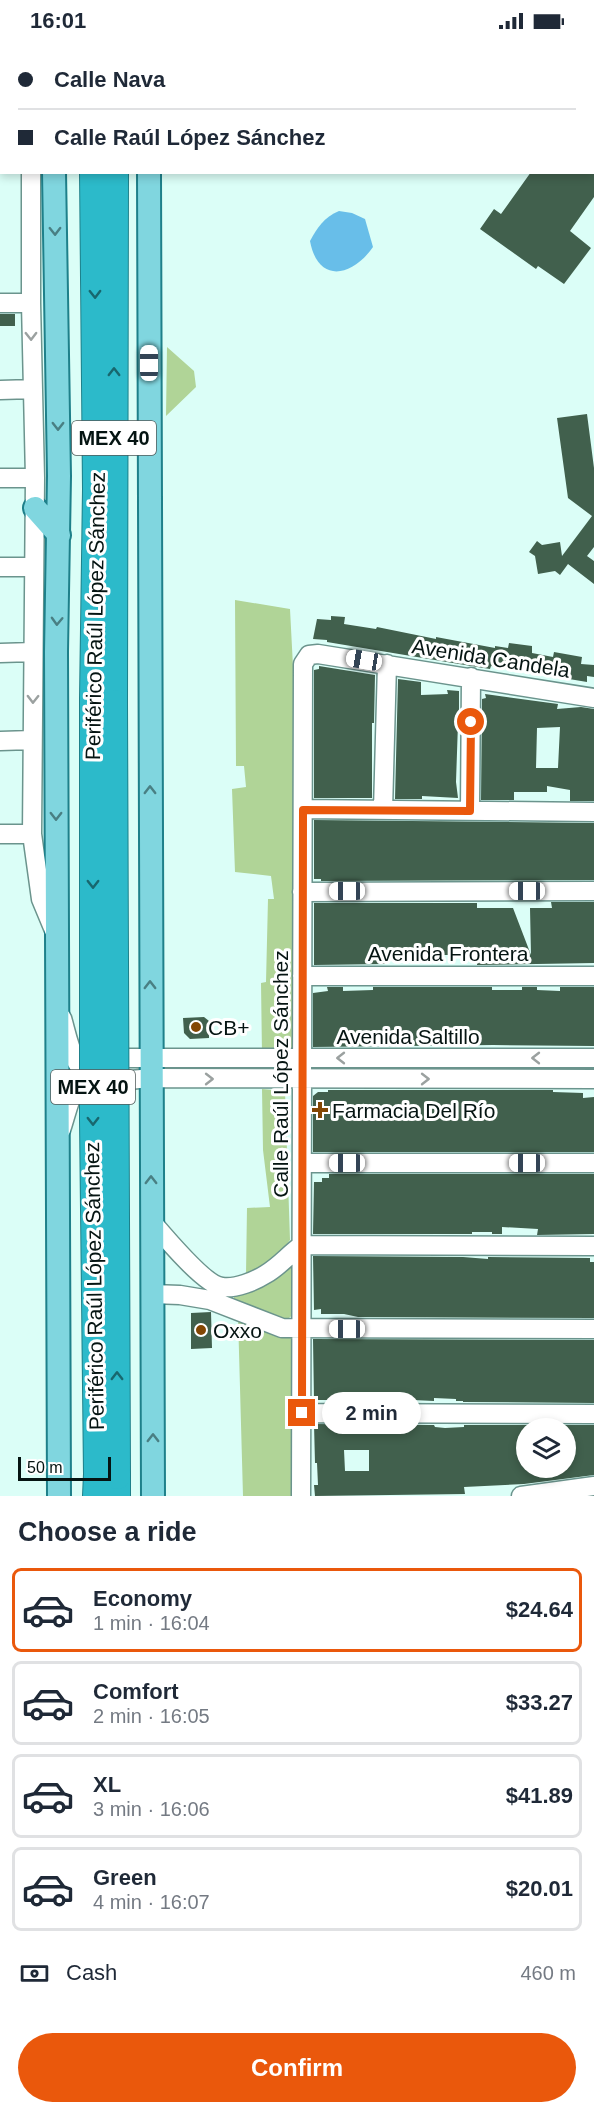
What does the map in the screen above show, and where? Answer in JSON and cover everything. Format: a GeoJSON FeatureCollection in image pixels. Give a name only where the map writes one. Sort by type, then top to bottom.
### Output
{"type":"FeatureCollection","features":[{"type":"Feature","properties":{"kind":"highway","name":"Periférico Raúl López Sánchez"},"geometry":{"type":"LineString","coordinates":[[93,174],[96,489],[103,701]]}},
{"type":"Feature","properties":{"kind":"highway","name":"Periférico Raúl López Sánchez"},"geometry":{"type":"LineString","coordinates":[[107,1486],[93,1120],[115,174]]}},
{"type":"Feature","properties":{"kind":"main road","name":"Periférico Raúl López Sánchez"},"geometry":{"type":"LineString","coordinates":[[54,174],[59,535],[56,652],[58,1496]]}},
{"type":"Feature","properties":{"kind":"main road"},"geometry":{"type":"LineString","coordinates":[[149,174],[153,1496]]}},
{"type":"Feature","properties":{"kind":"main road"},"geometry":{"type":"LineString","coordinates":[[35,508],[59,535]]}},
{"type":"Feature","properties":{"kind":"street"},"geometry":{"type":"LineString","coordinates":[[31,174],[35,478],[32,834],[41,899],[57,936]]}},
{"type":"Feature","properties":{"kind":"street"},"geometry":{"type":"LineString","coordinates":[[0,303],[31,303]]}},
{"type":"Feature","properties":{"kind":"street"},"geometry":{"type":"LineString","coordinates":[[0,390],[33,389]]}},
{"type":"Feature","properties":{"kind":"street"},"geometry":{"type":"LineString","coordinates":[[0,478],[35,478]]}},
{"type":"Feature","properties":{"kind":"street"},"geometry":{"type":"LineString","coordinates":[[0,567],[34,567]]}},
{"type":"Feature","properties":{"kind":"street"},"geometry":{"type":"LineString","coordinates":[[0,653],[33,652]]}},
{"type":"Feature","properties":{"kind":"street","name":"Avenida Candela"},"geometry":{"type":"LineString","coordinates":[[309,655],[318,654],[387,664],[594,698]]}},
{"type":"Feature","properties":{"kind":"street","name":"Calle Raúl López Sánchez"},"geometry":{"type":"LineString","coordinates":[[302,1496],[303,664],[309,655]]}},
{"type":"Feature","properties":{"kind":"street"},"geometry":{"type":"LineString","coordinates":[[383,810],[387,664]]}},
{"type":"Feature","properties":{"kind":"street"},"geometry":{"type":"LineString","coordinates":[[470,811],[471,678]]}},
{"type":"Feature","properties":{"kind":"street"},"geometry":{"type":"LineString","coordinates":[[0,741],[32,740]]}},
{"type":"Feature","properties":{"kind":"street"},"geometry":{"type":"LineString","coordinates":[[303,810],[594,812]]}},
{"type":"Feature","properties":{"kind":"street"},"geometry":{"type":"LineString","coordinates":[[0,834],[32,834]]}},
{"type":"Feature","properties":{"kind":"street"},"geometry":{"type":"LineString","coordinates":[[302,891],[594,891]]}},
{"type":"Feature","properties":{"kind":"street","name":"Avenida Frontera"},"geometry":{"type":"LineString","coordinates":[[302,976],[594,976]]}},
{"type":"Feature","properties":{"kind":"street","name":"Periférico Raúl López Sánchez"},"geometry":{"type":"LineString","coordinates":[[57,1003],[74,1058],[84,1071],[74,1092],[57,1143]]}},
{"type":"Feature","properties":{"kind":"street","name":"Avenida Saltillo"},"geometry":{"type":"LineString","coordinates":[[151,1068],[302,1058],[594,1058]]}},
{"type":"Feature","properties":{"kind":"street"},"geometry":{"type":"LineString","coordinates":[[84,1071],[98,1080],[151,1068]]}},
{"type":"Feature","properties":{"kind":"street","name":"Avenida Saltillo"},"geometry":{"type":"LineString","coordinates":[[151,1068],[302,1079],[594,1079]]}},
{"type":"Feature","properties":{"kind":"street"},"geometry":{"type":"LineString","coordinates":[[302,1164],[594,1163]]}},
{"type":"Feature","properties":{"kind":"street"},"geometry":{"type":"LineString","coordinates":[[152,1222],[196,1269],[213,1284],[221,1287],[239,1285],[266,1274],[302,1245],[594,1246]]}},
{"type":"Feature","properties":{"kind":"street"},"geometry":{"type":"LineString","coordinates":[[152,1294],[180,1295],[210,1300],[282,1328],[594,1329]]}},
{"type":"Feature","properties":{"kind":"street"},"geometry":{"type":"LineString","coordinates":[[302,1413],[594,1414]]}},
{"type":"Feature","properties":{"kind":"street"},"geometry":{"type":"LineString","coordinates":[[521,1496],[594,1486]]}},
{"type":"Feature","properties":{"kind":"green space"},"geometry":{"type":"Polygon","coordinates":[[[167,347],[194,371],[196,387],[166,416],[167,347]]]}},
{"type":"Feature","properties":{"kind":"green space"},"geometry":{"type":"Polygon","coordinates":[[[235,600],[290,609],[295,705],[295,1049],[291,1054],[262,1054],[261,983],[266,982],[268,899],[274,899],[271,876],[235,872],[232,789],[246,787],[244,766],[236,766],[235,600]]]}},
{"type":"Feature","properties":{"kind":"green space"},"geometry":{"type":"Polygon","coordinates":[[[262,1089],[285,1091],[290,1240],[275,1260],[246,1275],[247,1208],[270,1207],[263,1150],[262,1089]]]}},
{"type":"Feature","properties":{"kind":"green space"},"geometry":{"type":"Polygon","coordinates":[[[291,1260],[293,1315],[286,1320],[234,1300],[234,1293],[291,1260]]]}},
{"type":"Feature","properties":{"kind":"green space"},"geometry":{"type":"Polygon","coordinates":[[[238,1316],[295,1335],[292,1496],[243,1496],[238,1316]]]}},
{"type":"Feature","properties":{"kind":"water"},"geometry":{"type":"Polygon","coordinates":[[[339,211],[352,213],[365,219],[373,247],[355,265],[346,270],[337,271],[328,270],[320,264],[314,255],[310,241],[322,223],[339,211]]]}},
{"type":"Feature","properties":{"kind":"building"},"geometry":{"type":"Polygon","coordinates":[[[530,174],[594,174],[594,197],[570,231],[591,248],[564,284],[538,266],[536,269],[480,229],[494,209],[501,214],[530,174]]]}},
{"type":"Feature","properties":{"kind":"building"},"geometry":{"type":"Polygon","coordinates":[[[0,314],[15,314],[15,326],[0,326],[0,314]]]}},
{"type":"Feature","properties":{"kind":"building"},"geometry":{"type":"Polygon","coordinates":[[[587,414],[594,468],[594,547],[587,556],[594,561],[594,584],[568,564],[560,575],[555,571],[538,574],[535,556],[529,552],[537,541],[542,545],[560,542],[562,556],[592,516],[568,498],[557,418],[587,414]]]}},
{"type":"Feature","properties":{"kind":"building"},"geometry":{"type":"Polygon","coordinates":[[[331,616],[345,617],[344,624],[376,629],[377,627],[495,648],[495,646],[508,648],[509,643],[532,646],[532,653],[553,657],[554,652],[582,657],[581,664],[594,665],[594,677],[587,676],[587,682],[491,666],[490,669],[313,639],[317,619],[331,620],[331,616]]]}},
{"type":"Feature","properties":{"kind":"building"},"geometry":{"type":"Polygon","coordinates":[[[319,666],[375,675],[374,723],[372,723],[372,798],[314,798],[314,670],[319,669],[319,666]]]}},
{"type":"Feature","properties":{"kind":"building"},"geometry":{"type":"Polygon","coordinates":[[[398,679],[421,682],[421,695],[448,694],[447,690],[459,691],[456,782],[458,798],[422,796],[422,799],[395,799],[398,679]]]}},
{"type":"Feature","properties":{"kind":"building"},"geometry":{"type":"Polygon","coordinates":[[[485,694],[558,704],[557,709],[581,707],[594,709],[594,801],[570,801],[570,790],[547,786],[547,792],[514,792],[514,800],[481,800],[482,699],[486,698],[485,694]],[[560,727],[537,728],[536,768],[558,768],[560,727]]]}},
{"type":"Feature","properties":{"kind":"building"},"geometry":{"type":"Polygon","coordinates":[[[314,820],[594,823],[594,880],[321,881],[321,879],[314,879],[314,820]]]}},
{"type":"Feature","properties":{"kind":"building"},"geometry":{"type":"Polygon","coordinates":[[[551,902],[594,902],[594,963],[477,965],[477,955],[432,955],[432,963],[418,963],[418,954],[387,955],[387,964],[314,965],[314,903],[477,903],[477,908],[513,908],[531,955],[530,908],[552,908],[551,902]]]}},
{"type":"Feature","properties":{"kind":"building"},"geometry":{"type":"Polygon","coordinates":[[[327,987],[343,987],[343,991],[373,990],[373,987],[492,987],[492,990],[522,990],[522,987],[537,987],[537,990],[560,991],[560,987],[594,987],[594,1046],[313,1047],[313,993],[328,991],[327,987]]]}},
{"type":"Feature","properties":{"kind":"building","name":"CB+"},"geometry":{"type":"Polygon","coordinates":[[[204,1017],[209,1021],[209,1038],[190,1039],[184,1033],[183,1018],[204,1017]]]}},
{"type":"Feature","properties":{"kind":"building"},"geometry":{"type":"Polygon","coordinates":[[[328,1090],[553,1090],[553,1092],[583,1093],[583,1098],[594,1097],[594,1152],[313,1152],[313,1096],[318,1092],[328,1092],[328,1090]]]}},
{"type":"Feature","properties":{"kind":"building"},"geometry":{"type":"Polygon","coordinates":[[[329,1174],[594,1174],[594,1234],[537,1235],[538,1229],[502,1227],[502,1234],[472,1232],[472,1234],[313,1234],[314,1182],[322,1182],[322,1178],[329,1178],[329,1174]]]}},
{"type":"Feature","properties":{"kind":"building"},"geometry":{"type":"Polygon","coordinates":[[[313,1256],[590,1258],[590,1262],[594,1262],[594,1318],[358,1317],[344,1314],[321,1314],[321,1309],[314,1310],[313,1256]]]}},
{"type":"Feature","properties":{"kind":"building","name":"Oxxo"},"geometry":{"type":"Polygon","coordinates":[[[211,1312],[212,1348],[191,1349],[191,1313],[211,1312]]]}},
{"type":"Feature","properties":{"kind":"building"},"geometry":{"type":"Polygon","coordinates":[[[313,1339],[594,1340],[594,1403],[463,1402],[456,1401],[456,1399],[434,1398],[434,1401],[314,1400],[313,1339]]]}},
{"type":"Feature","properties":{"kind":"building"},"geometry":{"type":"Polygon","coordinates":[[[314,1424],[434,1425],[445,1428],[464,1427],[464,1425],[516,1425],[516,1478],[571,1478],[524,1484],[464,1487],[465,1494],[315,1496],[314,1485],[318,1485],[317,1463],[315,1463],[314,1424]],[[344,1450],[345,1471],[369,1471],[369,1450],[344,1450]]]}},
{"type":"Feature","properties":{"kind":"building"},"geometry":{"type":"Polygon","coordinates":[[[576,1425],[594,1425],[594,1475],[576,1477],[576,1425]]]}},
{"type":"Feature","properties":{"kind":"place","name":"CB+"},"geometry":{"type":"Point","coordinates":[196,1027]}},
{"type":"Feature","properties":{"kind":"place","name":"Farmacia Del Río"},"geometry":{"type":"Point","coordinates":[320,1110]}},
{"type":"Feature","properties":{"kind":"place","name":"Oxxo"},"geometry":{"type":"Point","coordinates":[201,1330]}},
{"type":"Feature","properties":{"kind":"route"},"geometry":{"type":"LineString","coordinates":[[302,1413],[303,810],[470,811],[471,722]]}}]}
